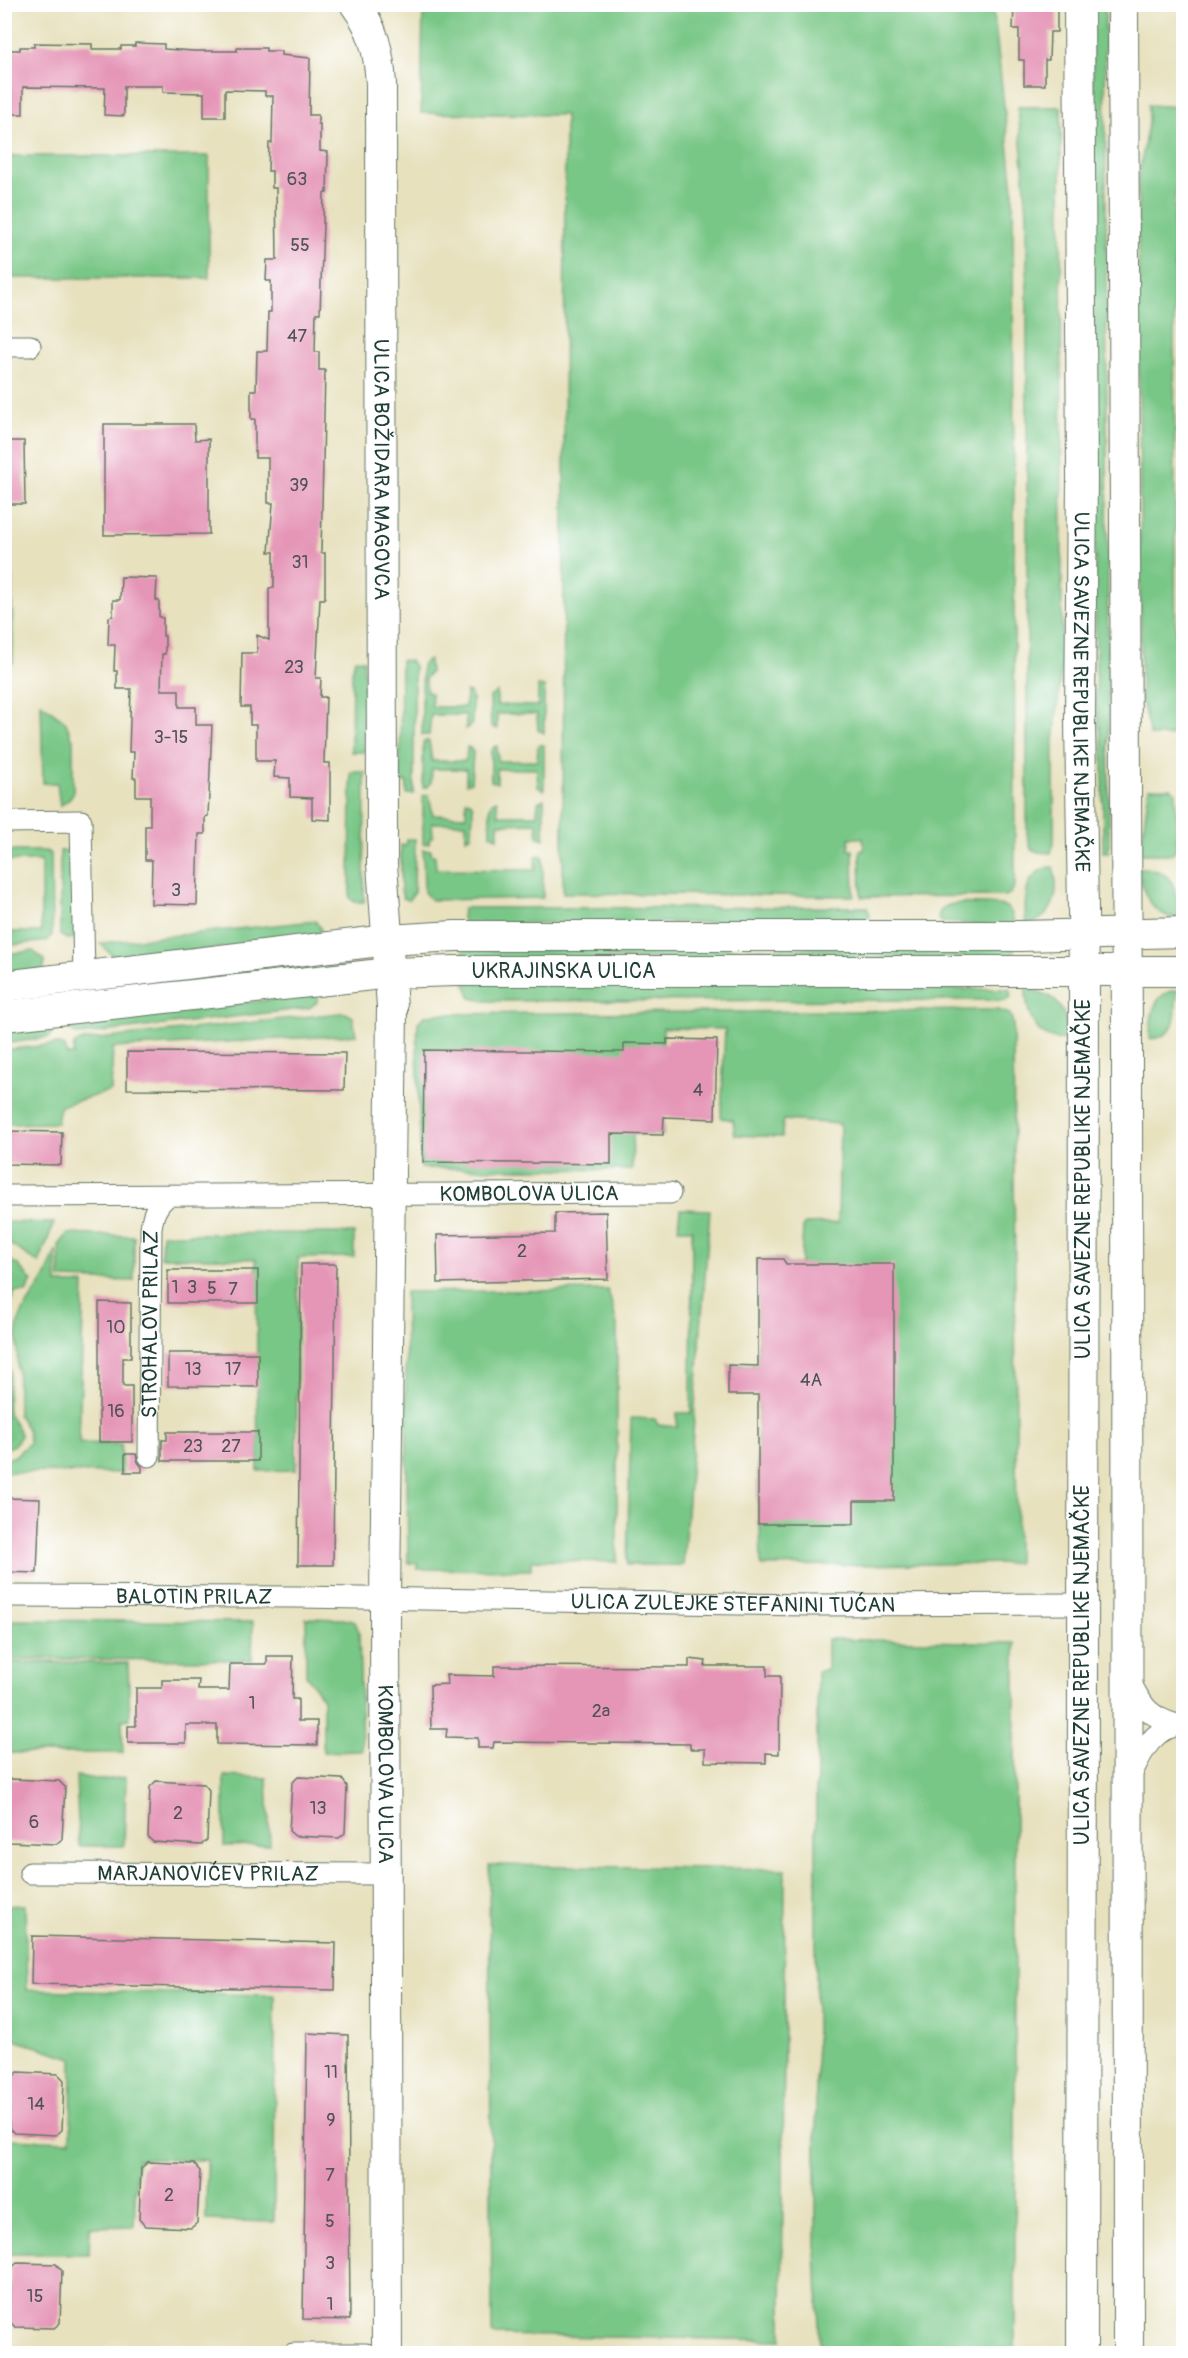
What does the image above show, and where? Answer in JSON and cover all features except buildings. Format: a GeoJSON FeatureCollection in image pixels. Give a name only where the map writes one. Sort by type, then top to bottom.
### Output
{"type":"FeatureCollection","features":[{"type":"Feature","properties":{"kind":"street","name":"ULICA BOŽIDARA MAGOVCA"},"geometry":{"type":"LineString","coordinates":[[355,4],[373,34],[379,59],[381,84],[382,864],[390,974]]}},
{"type":"Feature","properties":{"kind":"street","name":"ULICA SAVEZNE REPUBLIKE NJEMAČKE"},"geometry":{"type":"LineString","coordinates":[[1079,4],[1082,464],[1080,721],[1084,934],[1082,2354]]}},
{"type":"Feature","properties":{"kind":"street","name":"ULICA SAVEZNE REPUBLIKE NJEMAČKE"},"geometry":{"type":"LineString","coordinates":[[1123,4],[1128,2354]]}},
{"type":"Feature","properties":{"kind":"street"},"geometry":{"type":"LineString","coordinates":[[4,346],[30,346]]}},
{"type":"Feature","properties":{"kind":"street"},"geometry":{"type":"LineString","coordinates":[[4,822],[81,820],[84,977]]}},
{"type":"Feature","properties":{"kind":"street","name":"UKRAJINSKA ULICA"},"geometry":{"type":"LineString","coordinates":[[4,987],[388,940],[455,936],[1021,936],[1184,932]]}},
{"type":"Feature","properties":{"kind":"street","name":"UKRAJINSKA ULICA"},"geometry":{"type":"LineString","coordinates":[[4,1016],[390,974],[456,971],[1184,972]]}},
{"type":"Feature","properties":{"kind":"street","name":"KOMBOLOVA ULICA"},"geometry":{"type":"LineString","coordinates":[[387,2354],[385,1599],[392,1013],[390,974]]}},
{"type":"Feature","properties":{"kind":"street","name":"KOMBOLOVA ULICA"},"geometry":{"type":"LineString","coordinates":[[389,1194],[670,1193]]}},
{"type":"Feature","properties":{"kind":"street"},"geometry":{"type":"LineString","coordinates":[[4,1196],[166,1197],[389,1194]]}},
{"type":"Feature","properties":{"kind":"street","name":"STROHALOV PRILAZ"},"geometry":{"type":"LineString","coordinates":[[149,1456],[152,1228],[153,1213],[166,1197]]}},
{"type":"Feature","properties":{"kind":"street","name":"BALOTIN PRILAZ"},"geometry":{"type":"LineString","coordinates":[[4,1596],[385,1599]]}},
{"type":"Feature","properties":{"kind":"street","name":"ULICA ZULEJKE STEFANINI TUĆAN"},"geometry":{"type":"LineString","coordinates":[[385,1599],[810,1605],[1083,1604]]}},
{"type":"Feature","properties":{"kind":"street"},"geometry":{"type":"LineString","coordinates":[[1128,1678],[1142,1705],[1149,1713],[1163,1721],[1180,1725]]}},
{"type":"Feature","properties":{"kind":"street"},"geometry":{"type":"LineString","coordinates":[[1128,1781],[1149,1742],[1161,1731],[1180,1725]]}},
{"type":"Feature","properties":{"kind":"street","name":"MARJANOVIĆEV PRILAZ"},"geometry":{"type":"LineString","coordinates":[[30,1873],[386,1874]]}},
{"type":"Feature","properties":{"kind":"street"},"geometry":{"type":"LineString","coordinates":[[293,2354],[366,2354]]}},
{"type":"Feature","properties":{"kind":"green space"},"geometry":{"type":"Polygon","coordinates":[[[423,5],[993,5],[1013,189],[1015,885],[1011,893],[1005,896],[861,897],[860,850],[864,850],[863,838],[849,838],[849,850],[853,850],[854,896],[563,893],[565,115],[421,113],[423,5]]]}},
{"type":"Feature","properties":{"kind":"green space"},"geometry":{"type":"Polygon","coordinates":[[[1092,5],[1105,5],[1109,853],[1103,852],[1103,747],[1096,705],[1092,5]]]}},
{"type":"Feature","properties":{"kind":"green space"},"geometry":{"type":"Polygon","coordinates":[[[1148,105],[1181,107],[1173,224],[1176,721],[1175,731],[1169,736],[1150,736],[1141,697],[1138,181],[1148,123],[1148,105]]]}},
{"type":"Feature","properties":{"kind":"green space"},"geometry":{"type":"Polygon","coordinates":[[[1018,107],[1061,107],[1062,661],[1054,742],[1054,843],[1051,853],[1031,849],[1027,835],[1027,213],[1018,107]]]}},
{"type":"Feature","properties":{"kind":"green space"},"geometry":{"type":"Polygon","coordinates":[[[5,156],[209,156],[209,278],[5,278],[5,156]]]}},
{"type":"Feature","properties":{"kind":"green space"},"geometry":{"type":"Polygon","coordinates":[[[5,576],[12,576],[13,663],[5,663],[5,576]]]}},
{"type":"Feature","properties":{"kind":"green space"},"geometry":{"type":"Polygon","coordinates":[[[355,659],[364,660],[364,752],[351,752],[352,670],[355,659]]]}},
{"type":"Feature","properties":{"kind":"green space"},"geometry":{"type":"Polygon","coordinates":[[[401,660],[410,661],[414,666],[414,794],[407,794],[407,782],[400,782],[401,660]]]}},
{"type":"Feature","properties":{"kind":"green space"},"geometry":{"type":"Polygon","coordinates":[[[429,660],[430,673],[425,678],[427,692],[431,693],[432,707],[465,707],[466,692],[470,693],[472,724],[466,729],[466,715],[431,715],[429,735],[422,735],[422,665],[429,660]]]}},
{"type":"Feature","properties":{"kind":"green space"},"geometry":{"type":"Polygon","coordinates":[[[538,686],[544,687],[544,733],[538,730],[537,714],[497,714],[497,729],[491,726],[490,697],[497,692],[497,705],[538,706],[538,686]]]}},
{"type":"Feature","properties":{"kind":"green space"},"geometry":{"type":"Polygon","coordinates":[[[41,703],[65,721],[73,740],[73,793],[60,806],[57,783],[43,783],[41,703]]]}},
{"type":"Feature","properties":{"kind":"green space"},"geometry":{"type":"Polygon","coordinates":[[[429,741],[432,761],[466,761],[467,747],[470,748],[473,752],[471,782],[466,784],[466,769],[432,769],[430,783],[423,788],[423,743],[429,741]]]}},
{"type":"Feature","properties":{"kind":"green space"},"geometry":{"type":"Polygon","coordinates":[[[540,745],[544,745],[544,790],[538,787],[537,769],[497,769],[497,783],[491,781],[491,751],[494,747],[497,746],[498,761],[537,761],[540,745]]]}},
{"type":"Feature","properties":{"kind":"green space"},"geometry":{"type":"Polygon","coordinates":[[[351,772],[365,772],[364,902],[354,902],[350,898],[351,772]]]}},
{"type":"Feature","properties":{"kind":"green space"},"geometry":{"type":"Polygon","coordinates":[[[1149,788],[1171,788],[1176,792],[1177,845],[1174,852],[1170,854],[1140,854],[1149,788]]]}},
{"type":"Feature","properties":{"kind":"green space"},"geometry":{"type":"Polygon","coordinates":[[[429,795],[433,815],[466,816],[466,800],[470,801],[473,806],[472,835],[466,838],[466,823],[432,823],[433,836],[429,839],[429,843],[423,844],[423,796],[429,795]]]}},
{"type":"Feature","properties":{"kind":"green space"},"geometry":{"type":"Polygon","coordinates":[[[544,799],[544,839],[538,837],[537,823],[498,824],[498,838],[490,834],[492,802],[497,800],[498,815],[537,815],[538,802],[544,799]]]}},
{"type":"Feature","properties":{"kind":"green space"},"geometry":{"type":"Polygon","coordinates":[[[407,839],[415,839],[414,892],[409,900],[403,898],[401,890],[401,845],[406,845],[407,839]]]}},
{"type":"Feature","properties":{"kind":"green space"},"geometry":{"type":"Polygon","coordinates":[[[75,850],[75,938],[67,939],[60,935],[60,851],[75,850]]]}},
{"type":"Feature","properties":{"kind":"green space"},"geometry":{"type":"Polygon","coordinates":[[[423,850],[431,850],[431,854],[435,856],[436,869],[535,870],[536,856],[541,855],[543,858],[543,898],[431,900],[424,892],[423,850]]]}},
{"type":"Feature","properties":{"kind":"green space"},"geometry":{"type":"Polygon","coordinates":[[[4,851],[46,851],[51,854],[52,935],[47,941],[5,946],[5,932],[41,932],[41,861],[5,861],[4,851]]]}},
{"type":"Feature","properties":{"kind":"green space"},"geometry":{"type":"Polygon","coordinates":[[[1053,867],[1056,886],[1053,903],[1043,917],[1026,926],[1025,907],[1031,880],[1043,869],[1053,867]]]}},
{"type":"Feature","properties":{"kind":"green space"},"geometry":{"type":"Polygon","coordinates":[[[1139,868],[1151,869],[1167,876],[1175,890],[1178,919],[1154,908],[1142,886],[1139,868]]]}},
{"type":"Feature","properties":{"kind":"green space"},"geometry":{"type":"Polygon","coordinates":[[[961,903],[1001,905],[1012,913],[1014,928],[942,922],[938,918],[943,908],[948,905],[961,903]]]}},
{"type":"Feature","properties":{"kind":"green space"},"geometry":{"type":"Polygon","coordinates":[[[867,907],[870,916],[866,922],[464,923],[462,918],[463,908],[867,907]]]}},
{"type":"Feature","properties":{"kind":"green space"},"geometry":{"type":"Polygon","coordinates":[[[315,921],[320,927],[322,937],[116,959],[100,943],[315,921]]]}},
{"type":"Feature","properties":{"kind":"green space"},"geometry":{"type":"Polygon","coordinates":[[[1014,947],[1013,958],[463,959],[463,950],[1014,947]]]}},
{"type":"Feature","properties":{"kind":"green space"},"geometry":{"type":"Polygon","coordinates":[[[33,951],[44,960],[44,969],[5,977],[4,954],[33,951]]]}},
{"type":"Feature","properties":{"kind":"green space"},"geometry":{"type":"Polygon","coordinates":[[[819,981],[905,989],[1009,989],[1011,996],[1008,1000],[485,1001],[471,998],[465,983],[819,981]]]}},
{"type":"Feature","properties":{"kind":"green space"},"geometry":{"type":"Polygon","coordinates":[[[1026,989],[1045,994],[1058,1004],[1065,1019],[1065,1039],[1055,1039],[1039,1031],[1030,1016],[1026,989]]]}},
{"type":"Feature","properties":{"kind":"green space"},"geometry":{"type":"Polygon","coordinates":[[[1177,990],[1174,1023],[1168,1032],[1150,1039],[1152,1015],[1157,1001],[1169,992],[1177,990]]]}},
{"type":"Feature","properties":{"kind":"green space"},"geometry":{"type":"Polygon","coordinates":[[[317,994],[317,1002],[309,1008],[77,1035],[72,1031],[72,1024],[317,994]]]}},
{"type":"Feature","properties":{"kind":"green space"},"geometry":{"type":"Polygon","coordinates":[[[998,1010],[1010,1014],[1013,1023],[1017,1563],[761,1566],[760,1525],[758,1524],[758,1395],[728,1365],[758,1365],[758,1259],[783,1259],[787,1264],[801,1264],[803,1226],[805,1224],[838,1223],[840,1124],[783,1120],[782,1137],[735,1135],[733,1120],[721,1118],[725,1029],[663,1028],[663,1135],[633,1134],[632,1170],[421,1168],[418,1022],[425,1016],[435,1014],[998,1010]]]}},
{"type":"Feature","properties":{"kind":"green space"},"geometry":{"type":"Polygon","coordinates":[[[340,1013],[353,1017],[356,1035],[113,1048],[111,1091],[60,1106],[57,1123],[5,1124],[5,1050],[57,1044],[65,1047],[67,1055],[73,1055],[74,1045],[80,1041],[340,1013]]]}},
{"type":"Feature","properties":{"kind":"green space"},"geometry":{"type":"Polygon","coordinates":[[[47,1025],[53,1030],[49,1037],[5,1044],[4,1029],[47,1025]]]}},
{"type":"Feature","properties":{"kind":"green space"},"geometry":{"type":"Polygon","coordinates":[[[680,1209],[710,1210],[683,1565],[627,1565],[631,1418],[655,1419],[658,1425],[677,1427],[677,1413],[691,1413],[692,1229],[678,1229],[680,1209]]]}},
{"type":"Feature","properties":{"kind":"green space"},"geometry":{"type":"Polygon","coordinates":[[[5,1222],[54,1223],[39,1263],[5,1241],[5,1222]]]}},
{"type":"Feature","properties":{"kind":"green space"},"geometry":{"type":"Polygon","coordinates":[[[354,1233],[354,1257],[298,1258],[296,1470],[258,1471],[256,1259],[161,1257],[162,1234],[354,1233]]]}},
{"type":"Feature","properties":{"kind":"green space"},"geometry":{"type":"Polygon","coordinates":[[[68,1234],[134,1236],[134,1281],[60,1279],[59,1245],[68,1234]]]}},
{"type":"Feature","properties":{"kind":"green space"},"geometry":{"type":"Polygon","coordinates":[[[56,1251],[57,1284],[84,1284],[79,1443],[121,1444],[122,1473],[5,1472],[5,1460],[15,1456],[29,1443],[28,1430],[18,1415],[17,1326],[23,1311],[45,1278],[56,1251]]]}},
{"type":"Feature","properties":{"kind":"green space"},"geometry":{"type":"Polygon","coordinates":[[[4,1256],[19,1266],[32,1281],[26,1292],[14,1292],[13,1300],[5,1300],[4,1256]]]}},
{"type":"Feature","properties":{"kind":"green space"},"geometry":{"type":"Polygon","coordinates":[[[608,1290],[617,1324],[617,1562],[531,1560],[531,1570],[417,1569],[417,1563],[408,1563],[405,1292],[608,1290]]]}},
{"type":"Feature","properties":{"kind":"green space"},"geometry":{"type":"Polygon","coordinates":[[[5,1370],[10,1370],[8,1411],[21,1436],[14,1445],[5,1450],[5,1370]]]}},
{"type":"Feature","properties":{"kind":"green space"},"geometry":{"type":"Polygon","coordinates":[[[306,1618],[344,1619],[355,1622],[359,1632],[362,1751],[323,1752],[323,1699],[306,1675],[306,1618]]]}},
{"type":"Feature","properties":{"kind":"green space"},"geometry":{"type":"Polygon","coordinates":[[[5,1620],[253,1622],[252,1660],[5,1659],[5,1620]]]}},
{"type":"Feature","properties":{"kind":"green space"},"geometry":{"type":"Polygon","coordinates":[[[827,1639],[1015,1643],[1015,2353],[820,2353],[816,2250],[817,1672],[827,1669],[827,1639]]]}},
{"type":"Feature","properties":{"kind":"green space"},"geometry":{"type":"Polygon","coordinates":[[[5,1662],[128,1663],[130,1719],[122,1720],[123,1753],[5,1753],[5,1662]]]}},
{"type":"Feature","properties":{"kind":"green space"},"geometry":{"type":"Polygon","coordinates":[[[76,1776],[103,1780],[126,1777],[124,1846],[79,1846],[76,1776]]]}},
{"type":"Feature","properties":{"kind":"green space"},"geometry":{"type":"Polygon","coordinates":[[[224,1776],[267,1778],[270,1845],[224,1846],[224,1776]]]}},
{"type":"Feature","properties":{"kind":"green space"},"geometry":{"type":"Polygon","coordinates":[[[489,1865],[785,1869],[782,2340],[492,2335],[489,1865]]]}},
{"type":"Feature","properties":{"kind":"green space"},"geometry":{"type":"Polygon","coordinates":[[[25,1905],[27,1990],[275,1995],[274,2222],[206,2220],[207,2160],[137,2159],[134,2226],[90,2227],[89,2254],[5,2254],[5,2139],[71,2141],[72,2058],[5,2037],[5,1906],[25,1905]]]}}]}
